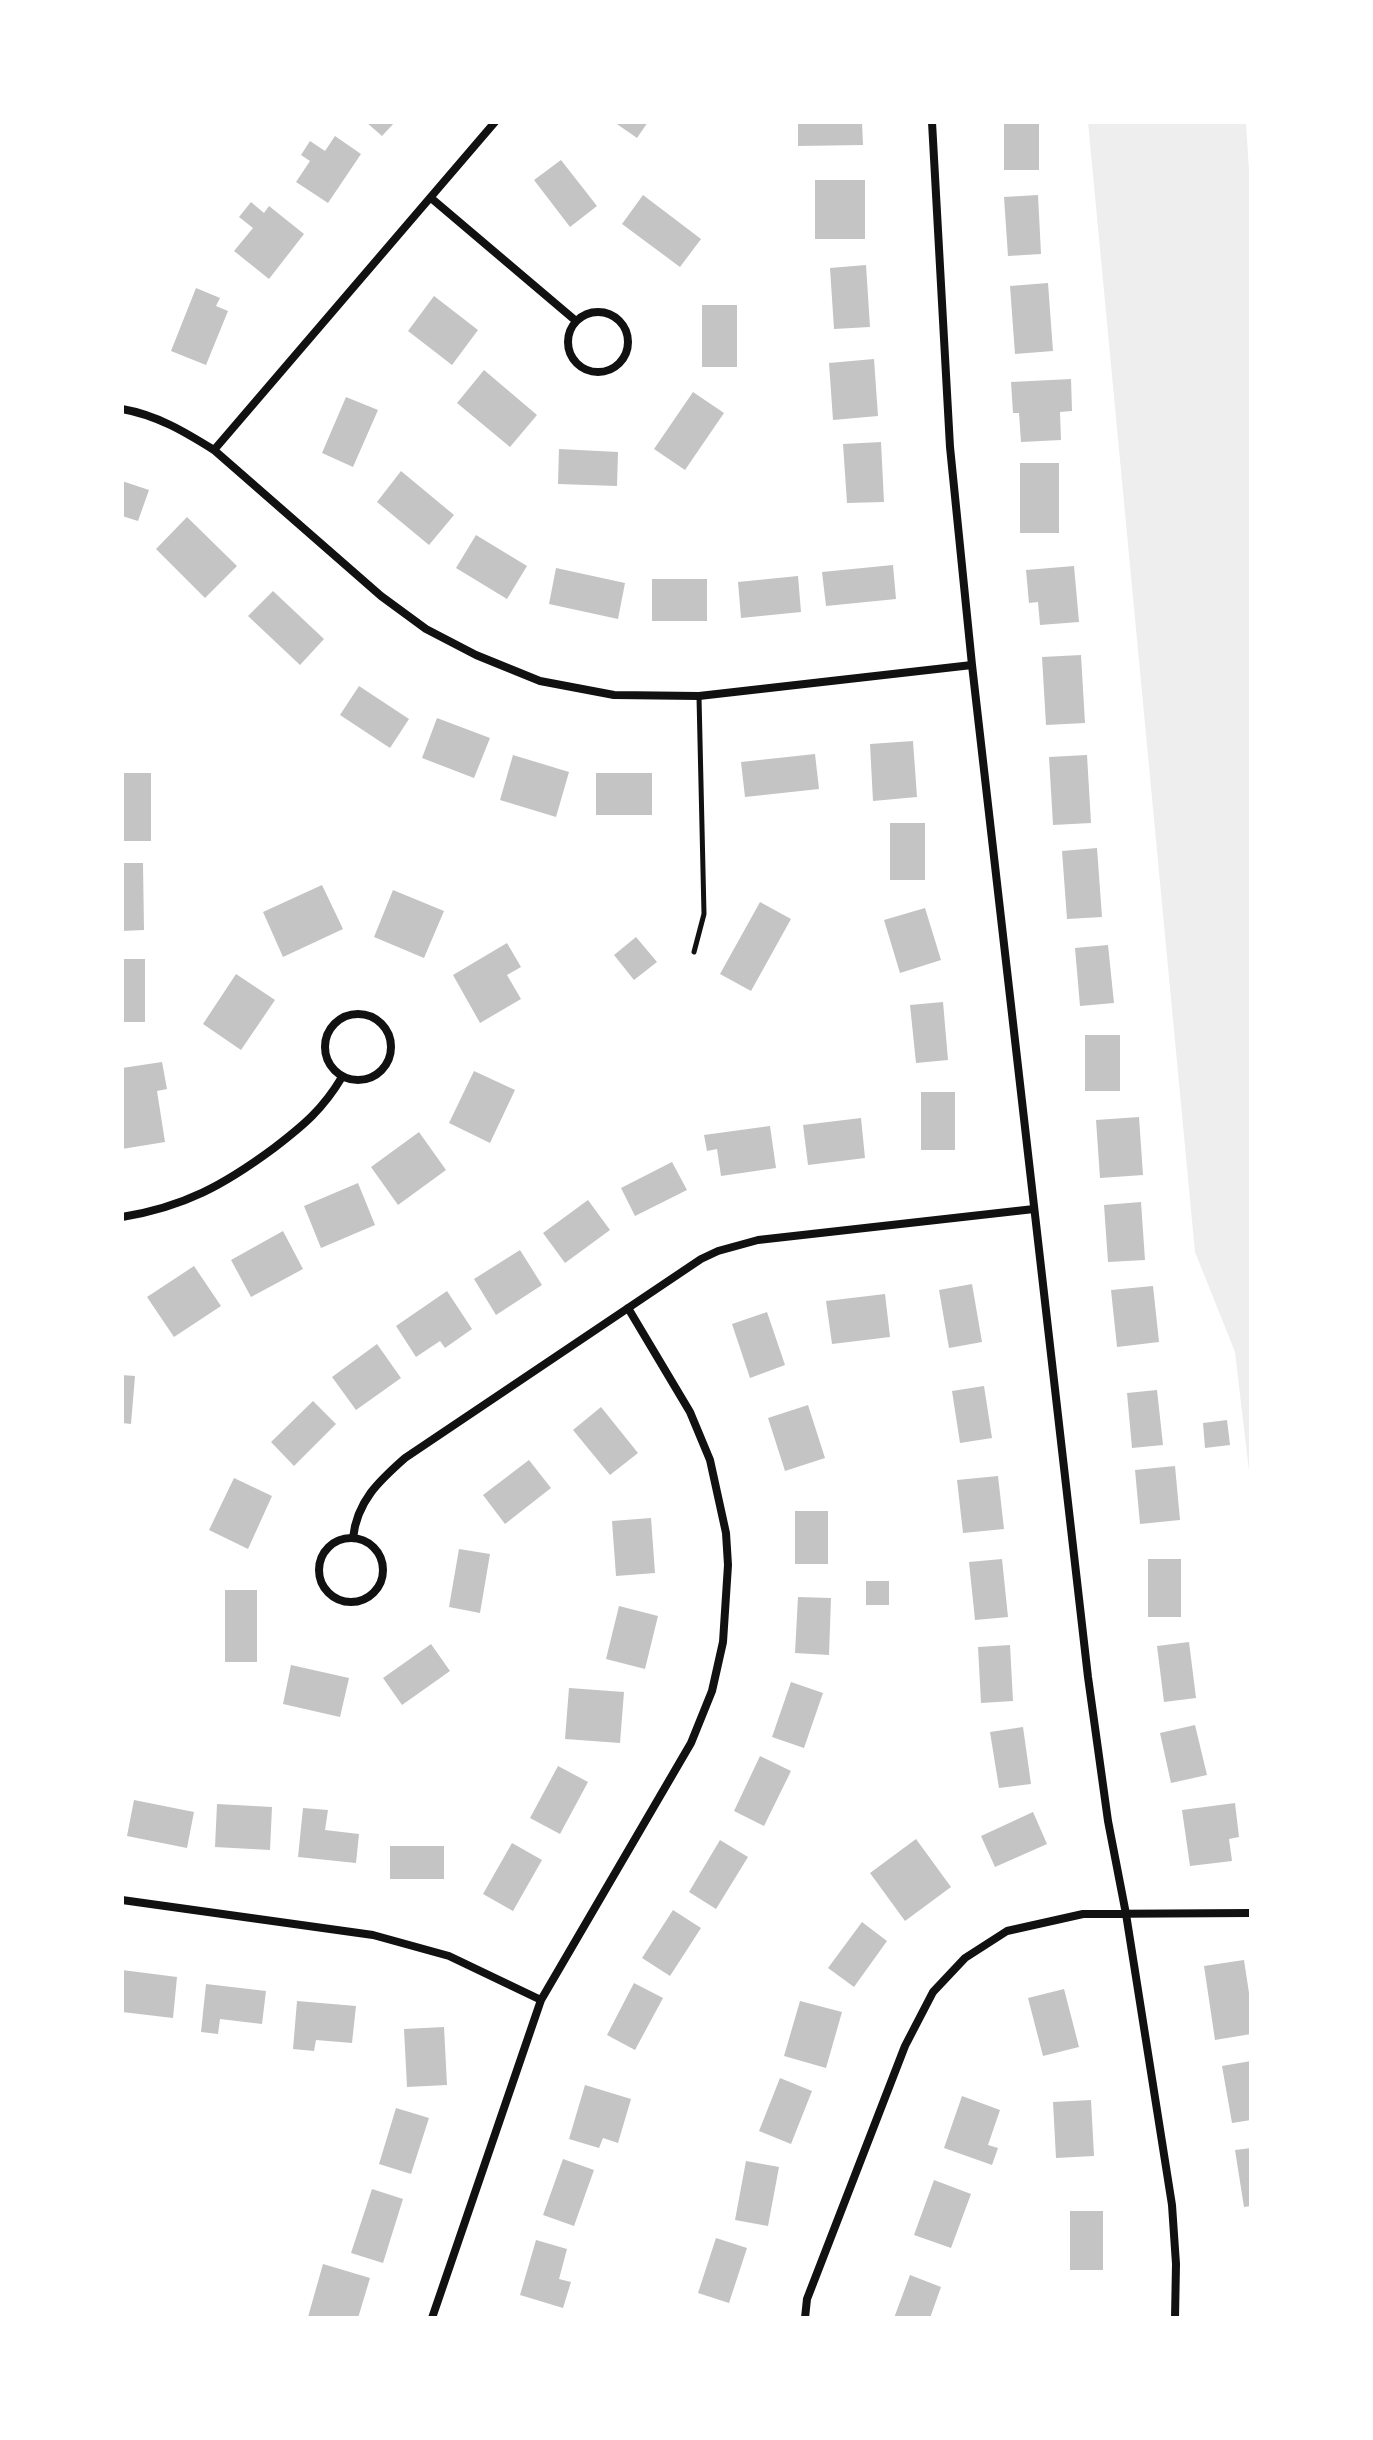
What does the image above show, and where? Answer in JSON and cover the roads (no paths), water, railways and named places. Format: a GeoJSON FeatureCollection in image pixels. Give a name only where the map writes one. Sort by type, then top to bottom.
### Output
{"type":"FeatureCollection","features":[{"type":"Feature","properties":{"kind":"street"},"geometry":{"type":"LineString","coordinates":[[214,450],[495,122]]}},
{"type":"Feature","properties":{"kind":"street"},"geometry":{"type":"LineString","coordinates":[[932,122],[950,447],[972,665],[1088,1677],[1108,1821],[1126,1914],[1172,2205],[1176,2264],[1175,2318]]}},
{"type":"Feature","properties":{"kind":"street"},"geometry":{"type":"LineString","coordinates":[[431,198],[576,321]]}},
{"type":"Feature","properties":{"kind":"street"},"geometry":{"type":"LineString","coordinates":[[594,311],[605,312],[622,323],[629,343],[621,362],[603,372],[582,368],[574,360],[568,341],[576,321],[594,311]]}},
{"type":"Feature","properties":{"kind":"street"},"geometry":{"type":"LineString","coordinates":[[122,409],[154,416],[214,450],[381,596],[426,629],[476,655],[540,681],[614,695],[699,696],[972,665]]}},
{"type":"Feature","properties":{"kind":"street"},"geometry":{"type":"LineString","coordinates":[[364,1014],[382,1024],[391,1042],[387,1063],[372,1077],[363,1080],[342,1077],[334,1070],[325,1052],[329,1032],[343,1017],[364,1014]]}},
{"type":"Feature","properties":{"kind":"street"},"geometry":{"type":"LineString","coordinates":[[122,1217],[149,1213],[180,1203],[209,1191],[251,1165],[311,1120],[329,1100],[342,1077]]}},
{"type":"Feature","properties":{"kind":"street"},"geometry":{"type":"LineString","coordinates":[[353,1538],[362,1503],[378,1482],[405,1458],[701,1259],[737,1245],[779,1237],[1034,1209]]}},
{"type":"Feature","properties":{"kind":"street"},"geometry":{"type":"LineString","coordinates":[[432,2318],[541,2000],[691,1743],[712,1691],[723,1642],[728,1565],[726,1533],[710,1460],[690,1412],[628,1308]]}},
{"type":"Feature","properties":{"kind":"street"},"geometry":{"type":"LineString","coordinates":[[353,1538],[373,1547],[383,1567],[378,1588],[361,1601],[349,1603],[329,1594],[319,1574],[324,1553],[332,1544],[353,1538]]}},
{"type":"Feature","properties":{"kind":"street"},"geometry":{"type":"LineString","coordinates":[[122,1900],[373,1935],[449,1956],[541,2000]]}},
{"type":"Feature","properties":{"kind":"street"},"geometry":{"type":"LineString","coordinates":[[805,2318],[807,2299],[905,2046],[933,1992],[965,1958],[1007,1931],[1083,1914],[1251,1913]]}},
{"type":"Feature","properties":{"kind":"lane"},"geometry":{"type":"LineString","coordinates":[[694,952],[704,914],[699,696]]}}]}
